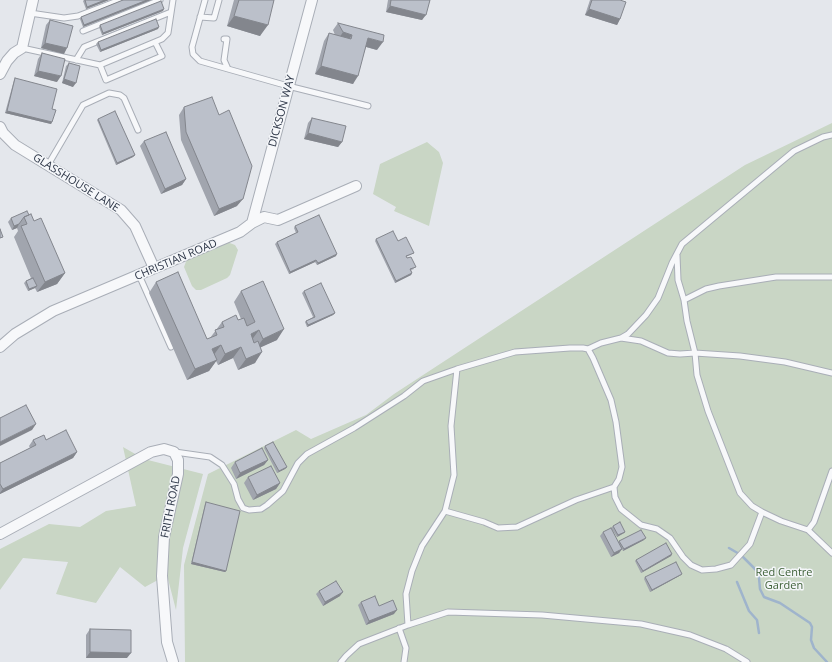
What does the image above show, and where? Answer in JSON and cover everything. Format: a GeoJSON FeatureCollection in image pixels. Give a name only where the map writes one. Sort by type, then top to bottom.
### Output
{"type":"FeatureCollection","features":[{"type":"Feature","properties":{"kind":"street"},"geometry":{"type":"LineString","coordinates":[[0,74],[7,61],[14,53],[22,48],[32,0]]}},
{"type":"Feature","properties":{"kind":"street","name":"DICKSON WAY"},"geometry":{"type":"LineString","coordinates":[[252,223],[312,0]]}},
{"type":"Feature","properties":{"kind":"street","name":"GLASSHOUSE LANE"},"geometry":{"type":"LineString","coordinates":[[0,127],[3,133],[15,145],[121,210],[136,226],[154,268]]}},
{"type":"Feature","properties":{"kind":"street","name":"CHRISTIAN ROAD"},"geometry":{"type":"LineString","coordinates":[[0,347],[16,334],[53,311],[240,232],[252,223],[264,217],[278,220],[356,186]]}},
{"type":"Feature","properties":{"kind":"street"},"geometry":{"type":"LineString","coordinates":[[0,533],[151,452],[164,449],[174,452]]}},
{"type":"Feature","properties":{"kind":"street","name":"FRITH ROAD"},"geometry":{"type":"LineString","coordinates":[[173,662],[167,642],[162,576],[164,537],[178,474],[178,460],[174,452]]}},
{"type":"Feature","properties":{"kind":"lane"},"geometry":{"type":"LineString","coordinates":[[30,13],[64,18],[78,16],[120,0]]}},
{"type":"Feature","properties":{"kind":"lane"},"geometry":{"type":"LineString","coordinates":[[83,31],[160,0]]}},
{"type":"Feature","properties":{"kind":"lane"},"geometry":{"type":"LineString","coordinates":[[22,48],[100,65],[162,39],[168,33],[173,0]]}},
{"type":"Feature","properties":{"kind":"lane"},"geometry":{"type":"LineString","coordinates":[[205,0],[192,46],[193,54],[200,61],[288,86],[368,106]]}},
{"type":"Feature","properties":{"kind":"lane"},"geometry":{"type":"LineString","coordinates":[[200,17],[214,18],[219,0]]}},
{"type":"Feature","properties":{"kind":"lane"},"geometry":{"type":"LineString","coordinates":[[76,60],[84,47],[171,12]]}},
{"type":"Feature","properties":{"kind":"lane"},"geometry":{"type":"LineString","coordinates":[[224,39],[227,40],[224,60],[228,69]]}},
{"type":"Feature","properties":{"kind":"lane"},"geometry":{"type":"LineString","coordinates":[[100,65],[106,80],[162,56],[155,42]]}},
{"type":"Feature","properties":{"kind":"lane"},"geometry":{"type":"LineString","coordinates":[[48,165],[83,105],[109,94],[114,94],[124,98],[138,130]]}},
{"type":"Feature","properties":{"kind":"lane"},"geometry":{"type":"LineString","coordinates":[[174,452],[210,457],[222,465],[234,484],[238,499],[243,508],[249,510],[261,509],[283,491],[298,463],[307,454],[354,428],[404,396],[423,381],[456,369],[515,352],[570,348],[588,349],[601,343],[621,338],[628,334],[646,316],[658,298],[682,244],[794,151],[832,134]]}},
{"type":"Feature","properties":{"kind":"lane"},"geometry":{"type":"LineString","coordinates":[[678,252],[676,265],[678,280],[684,300],[687,321],[695,353],[697,375],[706,404],[740,493],[752,506],[762,512],[781,521],[808,530],[832,553]]}},
{"type":"Feature","properties":{"kind":"lane"},"geometry":{"type":"LineString","coordinates":[[139,275],[171,347]]}},
{"type":"Feature","properties":{"kind":"lane"},"geometry":{"type":"LineString","coordinates":[[684,300],[719,286],[776,277],[832,277]]}},
{"type":"Feature","properties":{"kind":"lane"},"geometry":{"type":"LineString","coordinates":[[621,338],[641,341],[668,353],[740,356],[786,362],[832,373]]}},
{"type":"Feature","properties":{"kind":"lane"},"geometry":{"type":"LineString","coordinates":[[588,349],[611,400],[616,422],[622,467],[619,479],[614,488],[615,497],[621,509],[641,525],[656,529],[670,538],[683,558],[702,570],[716,569],[731,565],[750,544],[762,512]]}},
{"type":"Feature","properties":{"kind":"lane"},"geometry":{"type":"LineString","coordinates":[[408,624],[406,594],[412,571],[422,546],[445,511],[454,475],[451,426],[456,369]]}},
{"type":"Feature","properties":{"kind":"lane"},"geometry":{"type":"LineString","coordinates":[[808,530],[814,522],[832,471]]}},
{"type":"Feature","properties":{"kind":"lane"},"geometry":{"type":"LineString","coordinates":[[445,511],[484,522],[498,528],[517,527],[576,500],[614,488]]}},
{"type":"Feature","properties":{"kind":"lane"},"geometry":{"type":"LineString","coordinates":[[341,662],[360,644],[408,624],[448,612],[542,615],[641,624],[690,635],[726,649],[747,662]]}},
{"type":"Feature","properties":{"kind":"lane"},"geometry":{"type":"LineString","coordinates":[[399,628],[406,648],[404,662]]}},
{"type":"Feature","properties":{"kind":"green space","name":"Red Centre Garden"},"geometry":{"type":"Polygon","coordinates":[[[832,123],[832,662],[185,662],[184,565],[208,474],[296,430],[311,439],[366,415],[394,394],[745,165],[832,123]]]}},
{"type":"Feature","properties":{"kind":"green space"},"geometry":{"type":"Polygon","coordinates":[[[427,142],[439,152],[443,163],[429,226],[394,211],[396,207],[373,194],[380,164],[427,142]]]}},
{"type":"Feature","properties":{"kind":"green space"},"geometry":{"type":"Polygon","coordinates":[[[227,242],[235,245],[238,250],[230,275],[227,278],[201,290],[196,290],[192,286],[184,267],[187,259],[227,242]]]}},
{"type":"Feature","properties":{"kind":"green space"},"geometry":{"type":"Polygon","coordinates":[[[123,447],[144,459],[203,474],[183,548],[176,610],[167,575],[145,587],[120,567],[96,603],[56,594],[68,562],[23,558],[0,590],[0,549],[49,524],[80,527],[106,511],[136,506],[123,447]]]}},
{"type":"Feature","properties":{"kind":"building"},"geometry":{"type":"Polygon","coordinates":[[[85,0],[105,0],[87,7],[85,0]]]}},
{"type":"Feature","properties":{"kind":"building"},"geometry":{"type":"Polygon","coordinates":[[[123,0],[147,0],[84,25],[81,17],[123,0]]]}},
{"type":"Feature","properties":{"kind":"building"},"geometry":{"type":"Polygon","coordinates":[[[239,0],[274,0],[268,25],[234,16],[239,0]]]}},
{"type":"Feature","properties":{"kind":"building"},"geometry":{"type":"Polygon","coordinates":[[[391,0],[430,0],[426,15],[390,6],[391,0]]]}},
{"type":"Feature","properties":{"kind":"building"},"geometry":{"type":"Polygon","coordinates":[[[592,0],[620,0],[626,2],[620,19],[589,9],[592,0]]]}},
{"type":"Feature","properties":{"kind":"building"},"geometry":{"type":"Polygon","coordinates":[[[161,1],[164,9],[103,33],[100,25],[161,1]]]}},
{"type":"Feature","properties":{"kind":"building"},"geometry":{"type":"Polygon","coordinates":[[[156,19],[159,27],[101,50],[98,42],[156,19]]]}},
{"type":"Feature","properties":{"kind":"building"},"geometry":{"type":"Polygon","coordinates":[[[50,20],[73,26],[67,48],[45,43],[50,20]]]}},
{"type":"Feature","properties":{"kind":"building"},"geometry":{"type":"Polygon","coordinates":[[[338,23],[384,35],[383,42],[368,38],[358,76],[321,66],[329,33],[351,39],[352,35],[343,32],[338,23]]]}},
{"type":"Feature","properties":{"kind":"building"},"geometry":{"type":"Polygon","coordinates":[[[42,53],[65,59],[61,76],[38,71],[42,53]]]}},
{"type":"Feature","properties":{"kind":"building"},"geometry":{"type":"Polygon","coordinates":[[[69,63],[80,66],[76,83],[64,79],[69,63]]]}},
{"type":"Feature","properties":{"kind":"building"},"geometry":{"type":"Polygon","coordinates":[[[15,78],[57,89],[52,109],[56,110],[52,122],[7,111],[15,78]]]}},
{"type":"Feature","properties":{"kind":"building"},"geometry":{"type":"Polygon","coordinates":[[[212,97],[219,115],[229,110],[252,166],[243,199],[219,209],[186,132],[184,107],[212,97]]]}},
{"type":"Feature","properties":{"kind":"building"},"geometry":{"type":"Polygon","coordinates":[[[115,111],[135,155],[117,163],[98,119],[115,111]]]}},
{"type":"Feature","properties":{"kind":"building"},"geometry":{"type":"Polygon","coordinates":[[[312,118],[346,126],[342,142],[308,133],[312,118]]]}},
{"type":"Feature","properties":{"kind":"building"},"geometry":{"type":"Polygon","coordinates":[[[166,132],[186,179],[165,189],[144,141],[166,132]]]}},
{"type":"Feature","properties":{"kind":"building"},"geometry":{"type":"Polygon","coordinates":[[[27,211],[29,215],[24,217],[19,224],[14,226],[11,218],[27,211]]]}},
{"type":"Feature","properties":{"kind":"building"},"geometry":{"type":"Polygon","coordinates":[[[31,214],[34,221],[41,218],[65,273],[45,282],[21,226],[27,224],[24,217],[31,214]]]}},
{"type":"Feature","properties":{"kind":"building"},"geometry":{"type":"Polygon","coordinates":[[[319,215],[337,254],[318,263],[316,260],[290,272],[277,242],[298,232],[295,226],[319,215]]]}},
{"type":"Feature","properties":{"kind":"building"},"geometry":{"type":"Polygon","coordinates":[[[0,229],[3,237],[0,238],[0,229]]]}},
{"type":"Feature","properties":{"kind":"building"},"geometry":{"type":"Polygon","coordinates":[[[393,231],[398,241],[406,237],[414,253],[406,256],[407,258],[411,257],[416,267],[410,269],[412,273],[396,281],[376,239],[393,231]]]}},
{"type":"Feature","properties":{"kind":"building"},"geometry":{"type":"Polygon","coordinates":[[[178,272],[207,339],[217,335],[215,330],[224,327],[222,322],[236,315],[238,320],[244,318],[247,326],[255,322],[241,291],[263,281],[284,329],[263,339],[259,330],[251,334],[254,343],[258,341],[262,352],[246,359],[241,347],[225,354],[221,345],[212,349],[217,360],[195,369],[156,282],[178,272]]]}},
{"type":"Feature","properties":{"kind":"building"},"geometry":{"type":"Polygon","coordinates":[[[33,278],[37,286],[29,289],[26,281],[33,278]]]}},
{"type":"Feature","properties":{"kind":"building"},"geometry":{"type":"Polygon","coordinates":[[[321,283],[335,313],[308,325],[306,321],[315,317],[304,291],[321,283]]]}},
{"type":"Feature","properties":{"kind":"building"},"geometry":{"type":"Polygon","coordinates":[[[26,405],[36,424],[0,442],[0,418],[26,405]]]}},
{"type":"Feature","properties":{"kind":"building"},"geometry":{"type":"Polygon","coordinates":[[[66,430],[77,452],[3,489],[0,484],[0,463],[36,445],[33,440],[44,435],[46,440],[66,430]]]}},
{"type":"Feature","properties":{"kind":"building"},"geometry":{"type":"Polygon","coordinates":[[[273,442],[287,467],[279,471],[265,446],[273,442]]]}},
{"type":"Feature","properties":{"kind":"building"},"geometry":{"type":"Polygon","coordinates":[[[262,448],[268,460],[240,473],[235,462],[262,448]]]}},
{"type":"Feature","properties":{"kind":"building"},"geometry":{"type":"Polygon","coordinates":[[[271,466],[280,483],[257,495],[248,477],[271,466]]]}},
{"type":"Feature","properties":{"kind":"building"},"geometry":{"type":"Polygon","coordinates":[[[206,502],[240,511],[226,571],[192,562],[206,502]]]}},
{"type":"Feature","properties":{"kind":"building"},"geometry":{"type":"Polygon","coordinates":[[[620,522],[625,532],[618,535],[613,526],[620,522]]]}},
{"type":"Feature","properties":{"kind":"building"},"geometry":{"type":"Polygon","coordinates":[[[611,528],[622,549],[614,553],[603,532],[611,528]]]}},
{"type":"Feature","properties":{"kind":"building"},"geometry":{"type":"Polygon","coordinates":[[[641,530],[646,538],[624,549],[619,541],[641,530]]]}},
{"type":"Feature","properties":{"kind":"building"},"geometry":{"type":"Polygon","coordinates":[[[666,543],[672,554],[643,571],[636,560],[666,543]]]}},
{"type":"Feature","properties":{"kind":"building"},"geometry":{"type":"Polygon","coordinates":[[[676,562],[682,574],[652,590],[645,577],[676,562]]]}},
{"type":"Feature","properties":{"kind":"building"},"geometry":{"type":"Polygon","coordinates":[[[336,581],[343,592],[325,602],[319,591],[336,581]]]}},
{"type":"Feature","properties":{"kind":"building"},"geometry":{"type":"Polygon","coordinates":[[[375,596],[379,606],[393,600],[397,610],[369,621],[361,602],[375,596]]]}},
{"type":"Feature","properties":{"kind":"building"},"geometry":{"type":"Polygon","coordinates":[[[90,629],[131,630],[131,653],[90,652],[90,629]]]}},
{"type":"Feature","properties":{"kind":"waterway"},"geometry":{"type":"LineString","coordinates":[[729,548],[741,555],[756,570],[759,578],[760,589],[764,597],[780,603],[810,623],[812,627],[811,640],[814,648],[827,662]]}},
{"type":"Feature","properties":{"kind":"waterway"},"geometry":{"type":"LineString","coordinates":[[737,582],[749,611],[757,620],[759,633]]}}]}
